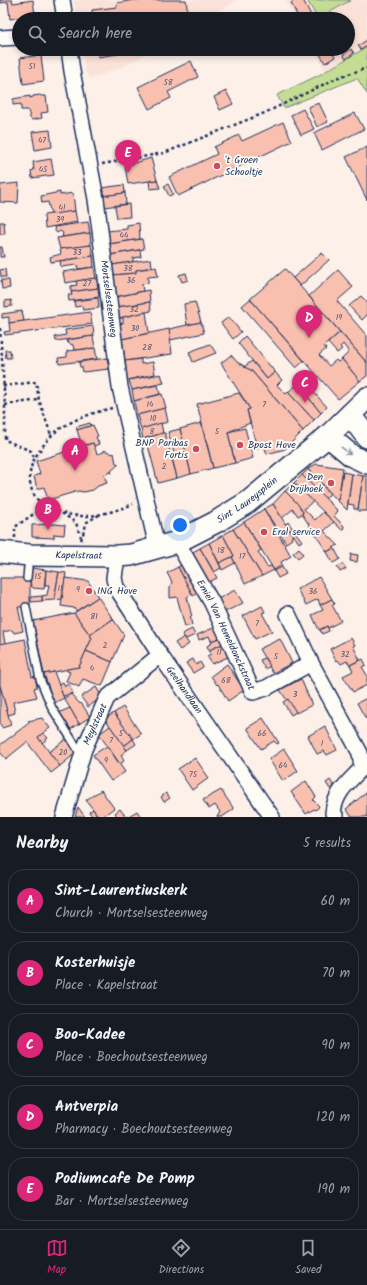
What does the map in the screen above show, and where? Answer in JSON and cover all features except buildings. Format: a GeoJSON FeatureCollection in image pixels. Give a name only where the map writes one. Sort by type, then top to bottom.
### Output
{"type":"FeatureCollection","features":[{"type":"Feature","properties":{"kind":"street"},"geometry":{"type":"LineString","coordinates":[[62,0],[64,12]]}},
{"type":"Feature","properties":{"kind":"street"},"geometry":{"type":"LineString","coordinates":[[0,38],[12,37]]}},
{"type":"Feature","properties":{"kind":"street","name":"Mortselsesteenweg"},"geometry":{"type":"LineString","coordinates":[[70,56],[90,166],[120,388],[157,547]]}},
{"type":"Feature","properties":{"kind":"street","name":"Sint Laureysplein"},"geometry":{"type":"LineString","coordinates":[[157,547],[177,542],[216,522],[248,502],[328,436],[367,398]]}},
{"type":"Feature","properties":{"kind":"street"},"geometry":{"type":"LineString","coordinates":[[350,415],[367,437]]}},
{"type":"Feature","properties":{"kind":"street"},"geometry":{"type":"LineString","coordinates":[[328,436],[352,456],[367,463]]}},
{"type":"Feature","properties":{"kind":"street","name":"Emiel Van Hemeldonckstraat"},"geometry":{"type":"LineString","coordinates":[[177,542],[212,602],[253,692],[266,688],[311,663]]}},
{"type":"Feature","properties":{"kind":"street","name":"Kapelstraat"},"geometry":{"type":"LineString","coordinates":[[14,553],[80,548],[117,556],[132,555],[157,547]]}},
{"type":"Feature","properties":{"kind":"street","name":"Geelhandlaan"},"geometry":{"type":"LineString","coordinates":[[117,556],[114,578],[116,587],[160,655],[272,817]]}},
{"type":"Feature","properties":{"kind":"street"},"geometry":{"type":"LineString","coordinates":[[288,614],[311,663],[360,753],[362,768],[340,792],[334,801],[333,813],[336,817]]}},
{"type":"Feature","properties":{"kind":"street","name":"Meylstraat"},"geometry":{"type":"LineString","coordinates":[[64,817],[82,756],[107,698],[160,655]]}},
{"type":"Feature","properties":{"kind":"lane"},"geometry":{"type":"LineString","coordinates":[[14,553],[28,578]]}},
{"type":"Feature","properties":{"kind":"lane"},"geometry":{"type":"LineString","coordinates":[[26,607],[40,679],[52,708],[82,756]]}},
{"type":"Feature","properties":{"kind":"path"},"geometry":{"type":"LineString","coordinates":[[90,166],[164,153],[267,112],[339,77],[367,68]]}},
{"type":"Feature","properties":{"kind":"path"},"geometry":{"type":"LineString","coordinates":[[0,328],[5,405],[5,440],[31,451],[34,458]]}},
{"type":"Feature","properties":{"kind":"path"},"geometry":{"type":"LineString","coordinates":[[4,386],[36,382],[39,400],[51,435]]}},
{"type":"Feature","properties":{"kind":"path"},"geometry":{"type":"LineString","coordinates":[[5,405],[39,400]]}},
{"type":"Feature","properties":{"kind":"path"},"geometry":{"type":"LineString","coordinates":[[124,405],[82,419],[61,428],[51,435],[34,458],[29,470],[30,485],[36,497],[45,506],[62,512],[81,516],[100,514],[146,499]]}},
{"type":"Feature","properties":{"kind":"path"},"geometry":{"type":"LineString","coordinates":[[14,553],[15,527],[45,506]]}},
{"type":"Feature","properties":{"kind":"path"},"geometry":{"type":"LineString","coordinates":[[62,512],[76,523],[80,548]]}},
{"type":"Feature","properties":{"kind":"path"},"geometry":{"type":"LineString","coordinates":[[80,548],[87,522],[100,514]]}},
{"type":"Feature","properties":{"kind":"shaded area"},"geometry":{"type":"Polygon","coordinates":[[[74,0],[238,0],[217,12],[76,12],[74,0]]]}},
{"type":"Feature","properties":{"kind":"shaded area"},"geometry":{"type":"Polygon","coordinates":[[[285,0],[367,0],[367,47],[355,54],[355,12],[292,12],[285,0]]]}},
{"type":"Feature","properties":{"kind":"shaded area"},"geometry":{"type":"Polygon","coordinates":[[[83,56],[142,56],[127,65],[90,79],[85,72],[83,56]]]}},
{"type":"Feature","properties":{"kind":"shaded area"},"geometry":{"type":"Polygon","coordinates":[[[317,56],[351,56],[325,70],[317,56]]]}},
{"type":"Feature","properties":{"kind":"green space"},"geometry":{"type":"Polygon","coordinates":[[[307,0],[351,0],[330,12],[314,12],[307,0]]]}},
{"type":"Feature","properties":{"kind":"green space"},"geometry":{"type":"Polygon","coordinates":[[[367,47],[367,94],[357,78],[284,108],[277,95],[319,75],[352,56],[355,56],[355,54],[367,47]]]}},
{"type":"Feature","properties":{"kind":"place","name":"'t Groen Schooltje"},"geometry":{"type":"Point","coordinates":[217,166]}},
{"type":"Feature","properties":{"kind":"place","name":"Podiumcafe De Pomp"},"geometry":{"type":"Point","coordinates":[128,173]}},
{"type":"Feature","properties":{"kind":"place","name":"Antverpia"},"geometry":{"type":"Point","coordinates":[309,338]}},
{"type":"Feature","properties":{"kind":"place","name":"Boo-Kadee"},"geometry":{"type":"Point","coordinates":[305,403]}},
{"type":"Feature","properties":{"kind":"place","name":"Bpost Hove"},"geometry":{"type":"Point","coordinates":[240,445]}},
{"type":"Feature","properties":{"kind":"place","name":"BNP Paribas Fortis"},"geometry":{"type":"Point","coordinates":[196,449]}},
{"type":"Feature","properties":{"kind":"place","name":"Sint-Laurentiuskerk"},"geometry":{"type":"Point","coordinates":[75,471]}},
{"type":"Feature","properties":{"kind":"place","name":"Den Drijhoek"},"geometry":{"type":"Point","coordinates":[331,483]}},
{"type":"Feature","properties":{"kind":"place","name":"Kosterhuisje"},"geometry":{"type":"Point","coordinates":[48,530]}},
{"type":"Feature","properties":{"kind":"place","name":"Eral service"},"geometry":{"type":"Point","coordinates":[264,532]}},
{"type":"Feature","properties":{"kind":"place","name":"ING Hove"},"geometry":{"type":"Point","coordinates":[89,591]}}]}
